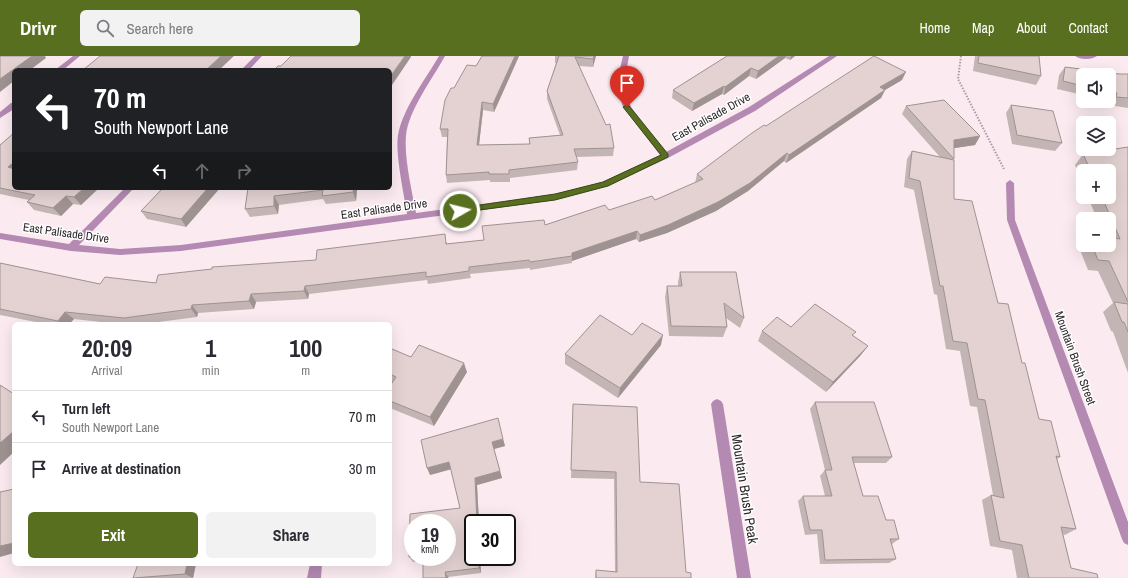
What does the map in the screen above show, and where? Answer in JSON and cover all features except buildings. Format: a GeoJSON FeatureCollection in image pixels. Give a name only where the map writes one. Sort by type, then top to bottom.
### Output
{"type":"FeatureCollection","features":[{"type":"Feature","properties":{"kind":"street"},"geometry":{"type":"LineString","coordinates":[[62,68],[77,56]]}},
{"type":"Feature","properties":{"kind":"street"},"geometry":{"type":"LineString","coordinates":[[247,68],[259,56]]}},
{"type":"Feature","properties":{"kind":"street"},"geometry":{"type":"LineString","coordinates":[[412,217],[403,155],[402,136],[407,116],[442,56]]}},
{"type":"Feature","properties":{"kind":"street"},"geometry":{"type":"LineString","coordinates":[[626,56],[620,85],[627,107],[665,156]]}},
{"type":"Feature","properties":{"kind":"street","name":"East Palisade Drive"},"geometry":{"type":"LineString","coordinates":[[0,236],[71,248],[120,252],[180,248],[555,197],[606,184],[665,156],[752,109],[834,56]]}},
{"type":"Feature","properties":{"kind":"street"},"geometry":{"type":"LineString","coordinates":[[1078,56],[1092,57]]}},
{"type":"Feature","properties":{"kind":"street"},"geometry":{"type":"LineString","coordinates":[[0,116],[12,107]]}},
{"type":"Feature","properties":{"kind":"street","name":"Mountain Brush Street"},"geometry":{"type":"LineString","coordinates":[[1010,183],[1011,220],[1128,539]]}},
{"type":"Feature","properties":{"kind":"street"},"geometry":{"type":"LineString","coordinates":[[71,248],[128,190]]}},
{"type":"Feature","properties":{"kind":"street","name":"Mountain Brush Peak"},"geometry":{"type":"LineString","coordinates":[[717,404],[744,578]]}},
{"type":"Feature","properties":{"kind":"street"},"geometry":{"type":"LineString","coordinates":[[314,578],[316,566]]}},
{"type":"Feature","properties":{"kind":"path"},"geometry":{"type":"LineString","coordinates":[[961,56],[958,79],[997,153],[1010,183]]}},
{"type":"Feature","properties":{"kind":"route"},"geometry":{"type":"LineString","coordinates":[[460,211],[555,197],[606,184],[665,156],[627,107]]}}]}
